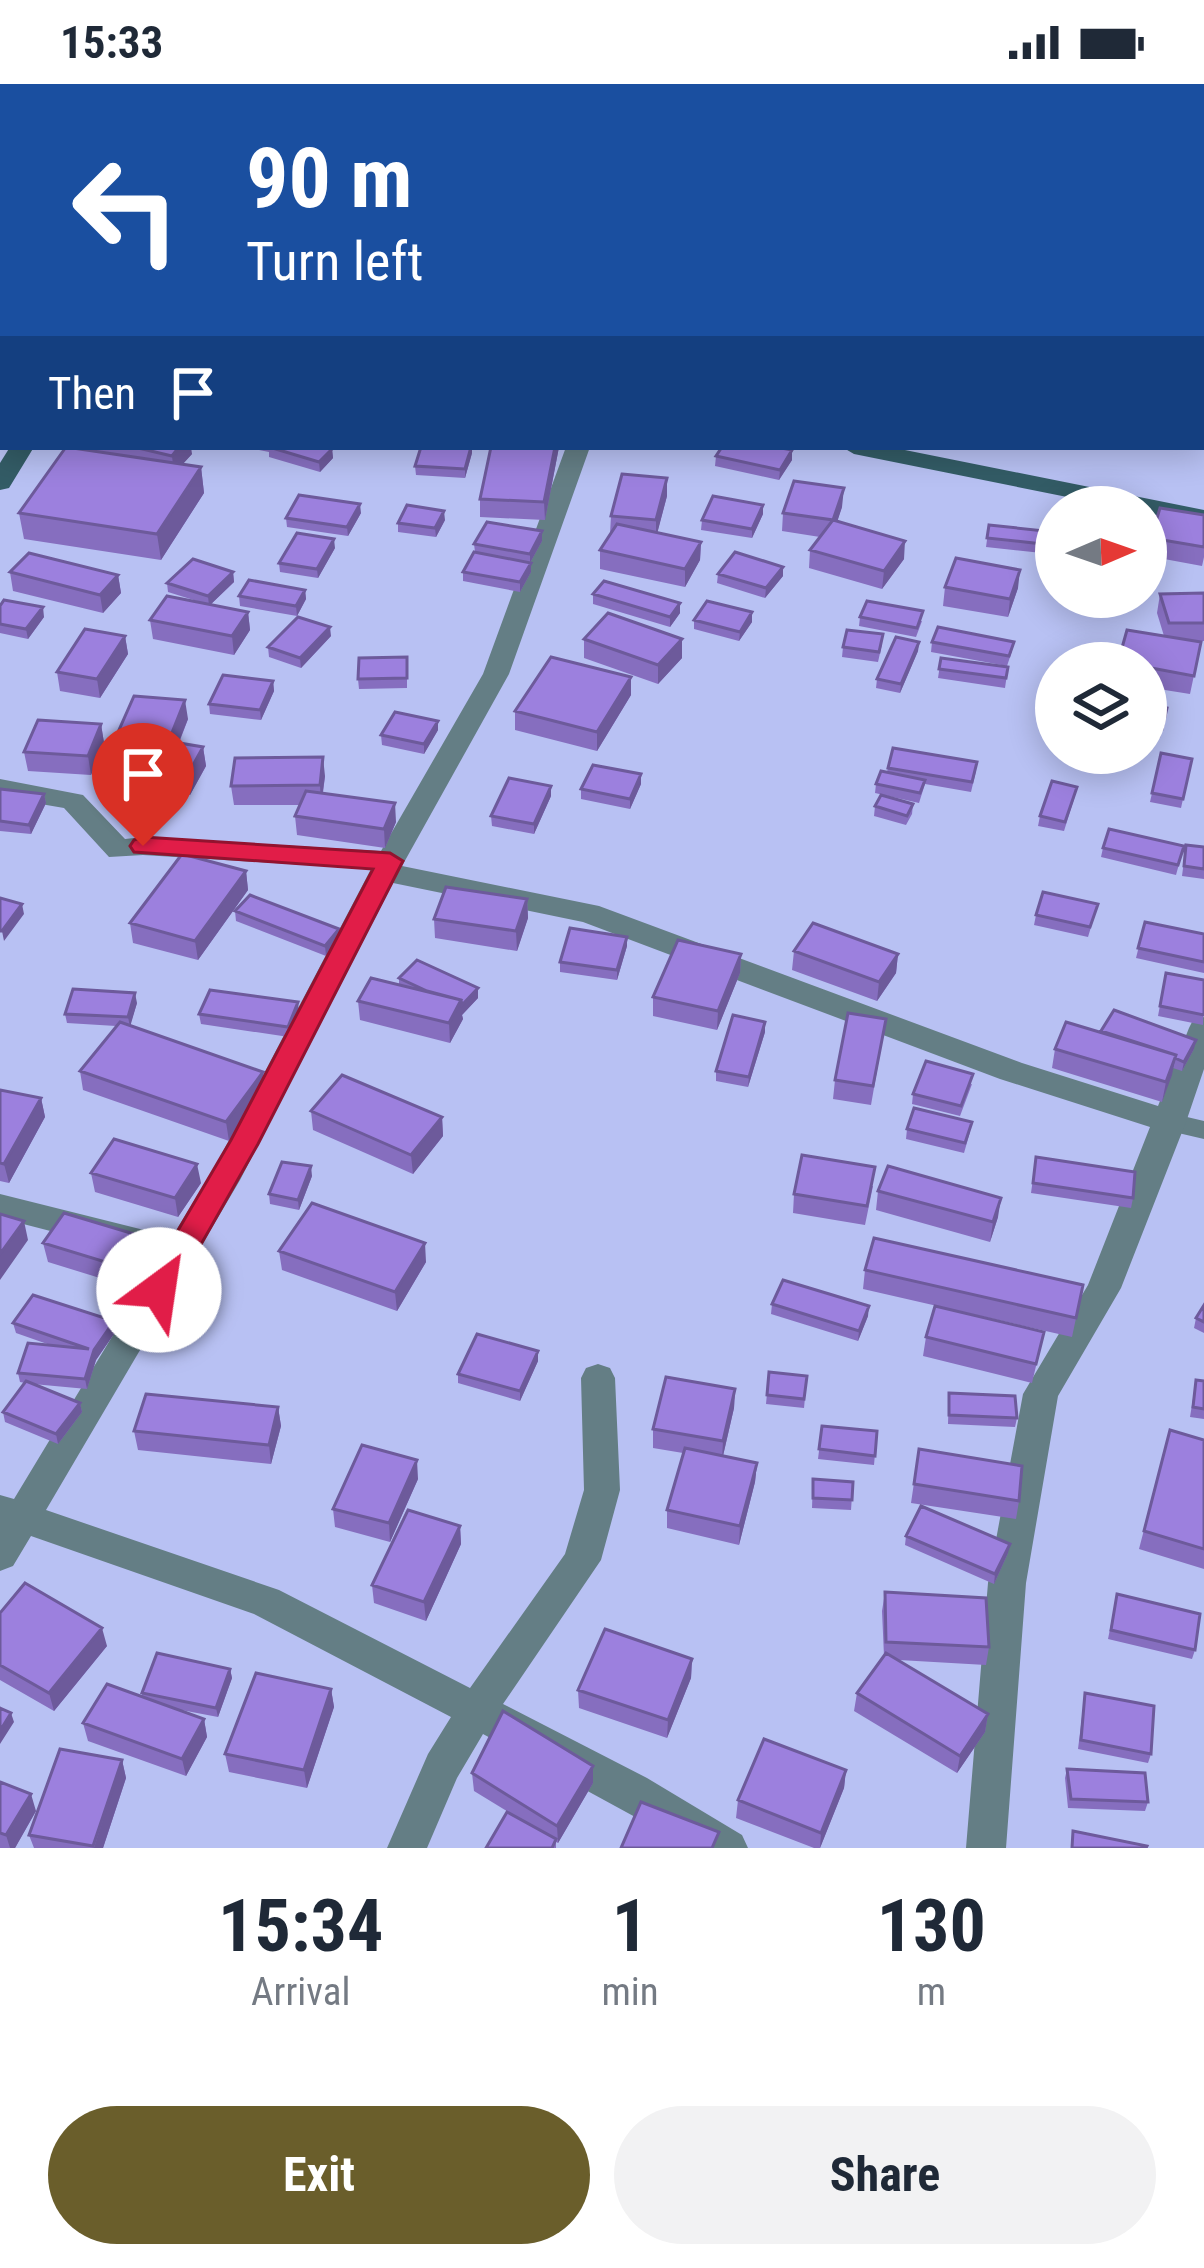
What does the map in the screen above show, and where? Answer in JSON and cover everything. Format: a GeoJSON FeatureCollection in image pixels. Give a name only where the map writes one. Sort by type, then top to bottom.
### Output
{"type":"FeatureCollection","features":[{"type":"Feature","properties":{"kind":"main road"},"geometry":{"type":"LineString","coordinates":[[0,483],[20,450]]}},
{"type":"Feature","properties":{"kind":"main road"},"geometry":{"type":"LineString","coordinates":[[886,450],[940,455],[1204,517]]}},
{"type":"Feature","properties":{"kind":"street"},"geometry":{"type":"LineString","coordinates":[[0,1556],[11,1514],[181,1252],[236,1157],[387,867],[496,674],[577,450]]}},
{"type":"Feature","properties":{"kind":"street"},"geometry":{"type":"LineString","coordinates":[[0,788],[73,801],[119,850],[143,846],[387,867],[589,913],[1011,1071],[1170,1122]]}},
{"type":"Feature","properties":{"kind":"street"},"geometry":{"type":"LineString","coordinates":[[986,1848],[1007,1583],[1041,1394],[1104,1288],[1204,1028]]}},
{"type":"Feature","properties":{"kind":"street"},"geometry":{"type":"LineString","coordinates":[[0,1206],[181,1252]]}},
{"type":"Feature","properties":{"kind":"street"},"geometry":{"type":"LineString","coordinates":[[407,1848],[442,1767],[477,1709],[582,1560],[602,1490],[598,1378]]}},
{"type":"Feature","properties":{"kind":"street"},"geometry":{"type":"LineString","coordinates":[[11,1514],[266,1602],[633,1791],[728,1848]]}},
{"type":"Feature","properties":{"kind":"lane"},"geometry":{"type":"LineString","coordinates":[[1170,1122],[1204,1130]]}},
{"type":"Feature","properties":{"kind":"building"},"geometry":{"type":"Polygon","coordinates":[[[64,450],[201,467],[157,534],[19,513],[64,450]]]}},
{"type":"Feature","properties":{"kind":"building"},"geometry":{"type":"Polygon","coordinates":[[[279,450],[331,450],[319,462],[279,450]]]}},
{"type":"Feature","properties":{"kind":"building"},"geometry":{"type":"Polygon","coordinates":[[[420,450],[470,450],[465,469],[415,466],[420,450]]]}},
{"type":"Feature","properties":{"kind":"building"},"geometry":{"type":"Polygon","coordinates":[[[490,450],[554,450],[544,502],[480,499],[490,450]]]}},
{"type":"Feature","properties":{"kind":"building"},"geometry":{"type":"Polygon","coordinates":[[[720,450],[792,450],[780,470],[716,456],[720,450]]]}},
{"type":"Feature","properties":{"kind":"building"},"geometry":{"type":"Polygon","coordinates":[[[622,474],[667,478],[656,520],[611,516],[622,474]]]}},
{"type":"Feature","properties":{"kind":"building"},"geometry":{"type":"Polygon","coordinates":[[[794,481],[844,488],[833,520],[783,513],[794,481]]]}},
{"type":"Feature","properties":{"kind":"building"},"geometry":{"type":"Polygon","coordinates":[[[299,495],[360,504],[347,527],[286,518],[299,495]]]}},
{"type":"Feature","properties":{"kind":"building"},"geometry":{"type":"Polygon","coordinates":[[[713,496],[763,505],[752,529],[702,520],[713,496]]]}},
{"type":"Feature","properties":{"kind":"building"},"geometry":{"type":"Polygon","coordinates":[[[407,505],[444,511],[435,528],[398,523],[407,505]]]}},
{"type":"Feature","properties":{"kind":"building"},"geometry":{"type":"Polygon","coordinates":[[[1167,509],[1204,515],[1204,547],[1167,541],[1167,509]]]}},
{"type":"Feature","properties":{"kind":"building"},"geometry":{"type":"Polygon","coordinates":[[[833,520],[905,541],[884,571],[810,550],[833,520]]]}},
{"type":"Feature","properties":{"kind":"building"},"geometry":{"type":"Polygon","coordinates":[[[487,522],[542,531],[530,554],[474,544],[487,522]]]}},
{"type":"Feature","properties":{"kind":"building"},"geometry":{"type":"Polygon","coordinates":[[[617,524],[701,542],[685,569],[600,550],[617,524]]]}},
{"type":"Feature","properties":{"kind":"building"},"geometry":{"type":"Polygon","coordinates":[[[989,525],[1035,530],[1035,543],[987,538],[989,525]]]}},
{"type":"Feature","properties":{"kind":"building"},"geometry":{"type":"Polygon","coordinates":[[[297,533],[334,539],[317,569],[279,563],[297,533]]]}},
{"type":"Feature","properties":{"kind":"building"},"geometry":{"type":"Polygon","coordinates":[[[474,552],[531,563],[520,582],[463,572],[474,552]]]}},
{"type":"Feature","properties":{"kind":"building"},"geometry":{"type":"Polygon","coordinates":[[[735,552],[783,567],[766,588],[718,574],[735,552]]]}},
{"type":"Feature","properties":{"kind":"building"},"geometry":{"type":"Polygon","coordinates":[[[29,553],[118,575],[100,595],[10,572],[29,553]]]}},
{"type":"Feature","properties":{"kind":"building"},"geometry":{"type":"Polygon","coordinates":[[[956,558],[1020,570],[1010,599],[945,587],[956,558]]]}},
{"type":"Feature","properties":{"kind":"building"},"geometry":{"type":"Polygon","coordinates":[[[193,559],[233,572],[208,596],[167,583],[193,559]]]}},
{"type":"Feature","properties":{"kind":"building"},"geometry":{"type":"Polygon","coordinates":[[[249,580],[305,590],[296,606],[239,596],[249,580]]]}},
{"type":"Feature","properties":{"kind":"building"},"geometry":{"type":"Polygon","coordinates":[[[604,581],[680,603],[670,617],[593,594],[604,581]]]}},
{"type":"Feature","properties":{"kind":"building"},"geometry":{"type":"Polygon","coordinates":[[[1204,593],[1204,623],[1169,623],[1167,594],[1204,593]]]}},
{"type":"Feature","properties":{"kind":"building"},"geometry":{"type":"Polygon","coordinates":[[[167,596],[248,612],[232,636],[150,620],[167,596]]]}},
{"type":"Feature","properties":{"kind":"building"},"geometry":{"type":"Polygon","coordinates":[[[4,600],[43,607],[26,629],[0,624],[4,600]]]}},
{"type":"Feature","properties":{"kind":"building"},"geometry":{"type":"Polygon","coordinates":[[[707,601],[752,612],[740,632],[694,620],[707,601]]]}},
{"type":"Feature","properties":{"kind":"building"},"geometry":{"type":"Polygon","coordinates":[[[867,601],[923,611],[917,628],[860,617],[867,601]]]}},
{"type":"Feature","properties":{"kind":"building"},"geometry":{"type":"Polygon","coordinates":[[[608,613],[682,639],[658,665],[584,639],[608,613]]]}},
{"type":"Feature","properties":{"kind":"building"},"geometry":{"type":"Polygon","coordinates":[[[298,617],[330,627],[300,658],[268,647],[298,617]]]}},
{"type":"Feature","properties":{"kind":"building"},"geometry":{"type":"Polygon","coordinates":[[[938,627],[1014,642],[1009,656],[932,642],[938,627]]]}},
{"type":"Feature","properties":{"kind":"building"},"geometry":{"type":"Polygon","coordinates":[[[85,629],[125,636],[97,679],[57,672],[85,629]]]}},
{"type":"Feature","properties":{"kind":"building"},"geometry":{"type":"Polygon","coordinates":[[[847,630],[883,634],[879,652],[843,647],[847,630]]]}},
{"type":"Feature","properties":{"kind":"building"},"geometry":{"type":"Polygon","coordinates":[[[1127,630],[1201,642],[1194,676],[1167,671],[1167,642],[1124,642],[1127,630]]]}},
{"type":"Feature","properties":{"kind":"building"},"geometry":{"type":"Polygon","coordinates":[[[896,637],[919,642],[901,684],[877,679],[896,637]]]}},
{"type":"Feature","properties":{"kind":"building"},"geometry":{"type":"Polygon","coordinates":[[[407,657],[407,678],[358,679],[359,658],[407,657]]]}},
{"type":"Feature","properties":{"kind":"building"},"geometry":{"type":"Polygon","coordinates":[[[551,657],[631,677],[597,732],[515,711],[551,657]]]}},
{"type":"Feature","properties":{"kind":"building"},"geometry":{"type":"Polygon","coordinates":[[[941,658],[1008,667],[1006,678],[939,669],[941,658]]]}},
{"type":"Feature","properties":{"kind":"building"},"geometry":{"type":"Polygon","coordinates":[[[223,675],[273,681],[260,710],[209,704],[223,675]]]}},
{"type":"Feature","properties":{"kind":"building"},"geometry":{"type":"Polygon","coordinates":[[[134,696],[185,700],[171,735],[119,730],[134,696]]]}},
{"type":"Feature","properties":{"kind":"building"},"geometry":{"type":"Polygon","coordinates":[[[395,712],[438,721],[424,744],[381,735],[395,712]]]}},
{"type":"Feature","properties":{"kind":"building"},"geometry":{"type":"Polygon","coordinates":[[[38,720],[101,724],[88,756],[24,752],[38,720]]]}},
{"type":"Feature","properties":{"kind":"building"},"geometry":{"type":"Polygon","coordinates":[[[138,736],[203,747],[187,776],[121,766],[138,736]]]}},
{"type":"Feature","properties":{"kind":"building"},"geometry":{"type":"Polygon","coordinates":[[[893,748],[977,762],[972,782],[888,768],[893,748]]]}},
{"type":"Feature","properties":{"kind":"building"},"geometry":{"type":"Polygon","coordinates":[[[1167,754],[1192,759],[1183,799],[1152,793],[1156,774],[1167,774],[1167,754]]]}},
{"type":"Feature","properties":{"kind":"building"},"geometry":{"type":"Polygon","coordinates":[[[323,757],[320,785],[231,786],[235,758],[323,757]]]}},
{"type":"Feature","properties":{"kind":"building"},"geometry":{"type":"Polygon","coordinates":[[[593,765],[641,774],[630,799],[581,789],[593,765]]]}},
{"type":"Feature","properties":{"kind":"building"},"geometry":{"type":"Polygon","coordinates":[[[881,771],[925,780],[920,793],[876,784],[881,771]]]}},
{"type":"Feature","properties":{"kind":"building"},"geometry":{"type":"Polygon","coordinates":[[[509,778],[551,786],[534,824],[491,816],[509,778]]]}},
{"type":"Feature","properties":{"kind":"building"},"geometry":{"type":"Polygon","coordinates":[[[1052,781],[1077,787],[1065,822],[1040,816],[1052,781]]]}},
{"type":"Feature","properties":{"kind":"building"},"geometry":{"type":"Polygon","coordinates":[[[0,789],[44,794],[29,825],[0,821],[0,789]]]}},
{"type":"Feature","properties":{"kind":"building"},"geometry":{"type":"Polygon","coordinates":[[[306,791],[395,803],[384,829],[295,816],[306,791]]]}},
{"type":"Feature","properties":{"kind":"building"},"geometry":{"type":"Polygon","coordinates":[[[881,795],[913,804],[907,816],[875,806],[881,795]]]}},
{"type":"Feature","properties":{"kind":"building"},"geometry":{"type":"Polygon","coordinates":[[[1109,829],[1184,846],[1178,865],[1103,848],[1109,829]]]}},
{"type":"Feature","properties":{"kind":"building"},"geometry":{"type":"Polygon","coordinates":[[[1186,845],[1204,847],[1204,869],[1184,866],[1186,845]]]}},
{"type":"Feature","properties":{"kind":"building"},"geometry":{"type":"Polygon","coordinates":[[[182,854],[246,871],[195,941],[130,923],[182,854]]]}},
{"type":"Feature","properties":{"kind":"building"},"geometry":{"type":"Polygon","coordinates":[[[446,887],[527,899],[516,931],[434,919],[446,887]]]}},
{"type":"Feature","properties":{"kind":"building"},"geometry":{"type":"Polygon","coordinates":[[[1043,892],[1098,904],[1090,927],[1036,915],[1043,892]]]}},
{"type":"Feature","properties":{"kind":"building"},"geometry":{"type":"Polygon","coordinates":[[[250,895],[339,929],[325,946],[235,911],[250,895]]]}},
{"type":"Feature","properties":{"kind":"building"},"geometry":{"type":"Polygon","coordinates":[[[0,898],[22,904],[2,931],[0,931],[0,898]]]}},
{"type":"Feature","properties":{"kind":"building"},"geometry":{"type":"Polygon","coordinates":[[[1145,922],[1204,934],[1204,962],[1138,948],[1145,922]]]}},
{"type":"Feature","properties":{"kind":"building"},"geometry":{"type":"Polygon","coordinates":[[[813,923],[898,954],[879,982],[794,951],[813,923]]]}},
{"type":"Feature","properties":{"kind":"building"},"geometry":{"type":"Polygon","coordinates":[[[570,928],[627,937],[617,970],[560,962],[570,928]]]}},
{"type":"Feature","properties":{"kind":"building"},"geometry":{"type":"Polygon","coordinates":[[[678,940],[741,954],[718,1011],[653,997],[678,940]]]}},
{"type":"Feature","properties":{"kind":"building"},"geometry":{"type":"Polygon","coordinates":[[[417,960],[478,988],[462,1005],[461,1000],[399,978],[417,960]]]}},
{"type":"Feature","properties":{"kind":"building"},"geometry":{"type":"Polygon","coordinates":[[[1166,973],[1204,980],[1204,1015],[1160,1006],[1166,973]]]}},
{"type":"Feature","properties":{"kind":"building"},"geometry":{"type":"Polygon","coordinates":[[[371,978],[461,1000],[449,1023],[358,1001],[371,978]]]}},
{"type":"Feature","properties":{"kind":"building"},"geometry":{"type":"Polygon","coordinates":[[[73,989],[135,993],[128,1017],[65,1014],[73,989]]]}},
{"type":"Feature","properties":{"kind":"building"},"geometry":{"type":"Polygon","coordinates":[[[210,990],[298,1002],[288,1027],[199,1014],[210,990]]]}},
{"type":"Feature","properties":{"kind":"building"},"geometry":{"type":"Polygon","coordinates":[[[1114,1010],[1196,1040],[1184,1062],[1176,1055],[1101,1031],[1114,1010]]]}},
{"type":"Feature","properties":{"kind":"building"},"geometry":{"type":"Polygon","coordinates":[[[848,1013],[886,1019],[873,1086],[835,1080],[848,1013]]]}},
{"type":"Feature","properties":{"kind":"building"},"geometry":{"type":"Polygon","coordinates":[[[733,1015],[765,1022],[749,1077],[716,1071],[733,1015]]]}},
{"type":"Feature","properties":{"kind":"building"},"geometry":{"type":"Polygon","coordinates":[[[120,1022],[263,1072],[226,1122],[80,1071],[120,1022]]]}},
{"type":"Feature","properties":{"kind":"building"},"geometry":{"type":"Polygon","coordinates":[[[1066,1022],[1176,1055],[1166,1082],[1055,1049],[1066,1022]]]}},
{"type":"Feature","properties":{"kind":"building"},"geometry":{"type":"Polygon","coordinates":[[[926,1061],[973,1074],[961,1106],[913,1094],[926,1061]]]}},
{"type":"Feature","properties":{"kind":"building"},"geometry":{"type":"Polygon","coordinates":[[[342,1075],[442,1117],[411,1155],[311,1111],[342,1075]]]}},
{"type":"Feature","properties":{"kind":"building"},"geometry":{"type":"Polygon","coordinates":[[[0,1090],[41,1098],[4,1164],[0,1163],[0,1090]]]}},
{"type":"Feature","properties":{"kind":"building"},"geometry":{"type":"Polygon","coordinates":[[[914,1108],[972,1122],[965,1143],[907,1129],[914,1108]]]}},
{"type":"Feature","properties":{"kind":"building"},"geometry":{"type":"Polygon","coordinates":[[[114,1139],[197,1164],[175,1198],[91,1173],[114,1139]]]}},
{"type":"Feature","properties":{"kind":"building"},"geometry":{"type":"Polygon","coordinates":[[[802,1155],[875,1167],[867,1206],[794,1194],[802,1155]]]}},
{"type":"Feature","properties":{"kind":"building"},"geometry":{"type":"Polygon","coordinates":[[[1036,1157],[1135,1172],[1133,1198],[1033,1183],[1036,1157]]]}},
{"type":"Feature","properties":{"kind":"building"},"geometry":{"type":"Polygon","coordinates":[[[282,1162],[311,1166],[298,1200],[269,1194],[282,1162]]]}},
{"type":"Feature","properties":{"kind":"building"},"geometry":{"type":"Polygon","coordinates":[[[888,1166],[1001,1198],[993,1222],[878,1191],[888,1166]]]}},
{"type":"Feature","properties":{"kind":"building"},"geometry":{"type":"Polygon","coordinates":[[[312,1203],[425,1243],[395,1292],[279,1251],[312,1203]]]}},
{"type":"Feature","properties":{"kind":"building"},"geometry":{"type":"Polygon","coordinates":[[[64,1213],[144,1237],[125,1268],[43,1243],[64,1213]]]}},
{"type":"Feature","properties":{"kind":"building"},"geometry":{"type":"Polygon","coordinates":[[[0,1214],[24,1221],[0,1254],[0,1214]]]}},
{"type":"Feature","properties":{"kind":"building"},"geometry":{"type":"Polygon","coordinates":[[[874,1238],[1083,1285],[1076,1318],[865,1270],[874,1238]]]}},
{"type":"Feature","properties":{"kind":"building"},"geometry":{"type":"Polygon","coordinates":[[[783,1280],[869,1306],[859,1331],[772,1304],[783,1280]]]}},
{"type":"Feature","properties":{"kind":"building"},"geometry":{"type":"Polygon","coordinates":[[[33,1295],[114,1321],[94,1350],[85,1379],[18,1373],[28,1343],[89,1349],[13,1323],[33,1295]]]}},
{"type":"Feature","properties":{"kind":"building"},"geometry":{"type":"Polygon","coordinates":[[[935,1306],[1044,1332],[1036,1364],[926,1337],[935,1306]]]}},
{"type":"Feature","properties":{"kind":"building"},"geometry":{"type":"Polygon","coordinates":[[[477,1334],[538,1351],[520,1391],[458,1374],[477,1334]]]}},
{"type":"Feature","properties":{"kind":"building"},"geometry":{"type":"Polygon","coordinates":[[[769,1372],[807,1376],[804,1399],[767,1395],[769,1372]]]}},
{"type":"Feature","properties":{"kind":"building"},"geometry":{"type":"Polygon","coordinates":[[[666,1377],[735,1389],[723,1441],[653,1429],[666,1377]]]}},
{"type":"Feature","properties":{"kind":"building"},"geometry":{"type":"Polygon","coordinates":[[[1196,1380],[1204,1381],[1204,1409],[1193,1407],[1196,1380]]]}},
{"type":"Feature","properties":{"kind":"building"},"geometry":{"type":"Polygon","coordinates":[[[26,1381],[80,1403],[56,1434],[3,1412],[26,1381]]]}},
{"type":"Feature","properties":{"kind":"building"},"geometry":{"type":"Polygon","coordinates":[[[949,1393],[1015,1396],[1017,1418],[949,1415],[949,1393]]]}},
{"type":"Feature","properties":{"kind":"building"},"geometry":{"type":"Polygon","coordinates":[[[146,1394],[278,1407],[269,1445],[134,1431],[146,1394]]]}},
{"type":"Feature","properties":{"kind":"building"},"geometry":{"type":"Polygon","coordinates":[[[822,1426],[877,1431],[875,1456],[819,1449],[822,1426]]]}},
{"type":"Feature","properties":{"kind":"building"},"geometry":{"type":"Polygon","coordinates":[[[1170,1430],[1204,1440],[1204,1549],[1144,1531],[1170,1430]]]}},
{"type":"Feature","properties":{"kind":"building"},"geometry":{"type":"Polygon","coordinates":[[[362,1445],[417,1460],[389,1523],[333,1509],[362,1445]]]}},
{"type":"Feature","properties":{"kind":"building"},"geometry":{"type":"Polygon","coordinates":[[[685,1448],[757,1463],[740,1526],[667,1510],[685,1448]]]}},
{"type":"Feature","properties":{"kind":"building"},"geometry":{"type":"Polygon","coordinates":[[[919,1449],[1022,1466],[1019,1501],[914,1484],[919,1449]]]}},
{"type":"Feature","properties":{"kind":"building"},"geometry":{"type":"Polygon","coordinates":[[[813,1479],[853,1482],[852,1500],[813,1498],[813,1479]]]}},
{"type":"Feature","properties":{"kind":"building"},"geometry":{"type":"Polygon","coordinates":[[[921,1506],[1010,1544],[995,1574],[906,1536],[921,1506]]]}},
{"type":"Feature","properties":{"kind":"building"},"geometry":{"type":"Polygon","coordinates":[[[408,1510],[460,1526],[424,1602],[372,1585],[408,1510]]]}},
{"type":"Feature","properties":{"kind":"building"},"geometry":{"type":"Polygon","coordinates":[[[25,1583],[102,1628],[49,1693],[0,1665],[0,1613],[25,1583]]]}},
{"type":"Feature","properties":{"kind":"building"},"geometry":{"type":"Polygon","coordinates":[[[885,1592],[986,1598],[989,1647],[886,1642],[885,1592]]]}},
{"type":"Feature","properties":{"kind":"building"},"geometry":{"type":"Polygon","coordinates":[[[1117,1594],[1200,1614],[1195,1650],[1111,1630],[1117,1594]]]}},
{"type":"Feature","properties":{"kind":"building"},"geometry":{"type":"Polygon","coordinates":[[[605,1629],[692,1659],[668,1720],[578,1690],[605,1629]]]}},
{"type":"Feature","properties":{"kind":"building"},"geometry":{"type":"Polygon","coordinates":[[[157,1653],[230,1669],[216,1708],[142,1693],[157,1653]]]}},
{"type":"Feature","properties":{"kind":"building"},"geometry":{"type":"Polygon","coordinates":[[[886,1653],[988,1714],[960,1756],[857,1693],[886,1653]]]}},
{"type":"Feature","properties":{"kind":"building"},"geometry":{"type":"Polygon","coordinates":[[[256,1673],[331,1689],[304,1770],[225,1754],[256,1673]]]}},
{"type":"Feature","properties":{"kind":"building"},"geometry":{"type":"Polygon","coordinates":[[[107,1684],[204,1719],[182,1759],[83,1723],[107,1684]]]}},
{"type":"Feature","properties":{"kind":"building"},"geometry":{"type":"Polygon","coordinates":[[[1085,1693],[1154,1706],[1151,1754],[1081,1740],[1085,1693]]]}},
{"type":"Feature","properties":{"kind":"building"},"geometry":{"type":"Polygon","coordinates":[[[0,1708],[11,1713],[0,1731],[0,1708]]]}},
{"type":"Feature","properties":{"kind":"building"},"geometry":{"type":"Polygon","coordinates":[[[503,1711],[593,1766],[557,1826],[472,1773],[503,1711]]]}},
{"type":"Feature","properties":{"kind":"building"},"geometry":{"type":"Polygon","coordinates":[[[764,1739],[846,1770],[821,1833],[738,1800],[764,1739]]]}},
{"type":"Feature","properties":{"kind":"building"},"geometry":{"type":"Polygon","coordinates":[[[60,1749],[122,1760],[93,1846],[29,1835],[60,1749]]]}},
{"type":"Feature","properties":{"kind":"building"},"geometry":{"type":"Polygon","coordinates":[[[1067,1769],[1145,1773],[1148,1802],[1071,1799],[1067,1769]]]}},
{"type":"Feature","properties":{"kind":"building"},"geometry":{"type":"Polygon","coordinates":[[[0,1782],[31,1794],[6,1835],[0,1833],[0,1782]]]}},
{"type":"Feature","properties":{"kind":"building"},"geometry":{"type":"Polygon","coordinates":[[[641,1802],[719,1832],[712,1848],[621,1848],[641,1802]]]}},
{"type":"Feature","properties":{"kind":"building"},"geometry":{"type":"Polygon","coordinates":[[[507,1812],[556,1839],[552,1848],[486,1848],[507,1812]]]}},
{"type":"Feature","properties":{"kind":"building"},"geometry":{"type":"Polygon","coordinates":[[[1073,1831],[1147,1846],[1072,1848],[1073,1831]]]}},
{"type":"Feature","properties":{"kind":"route"},"geometry":{"type":"LineString","coordinates":[[143,846],[390,861],[244,1144],[159,1290]]}}]}
